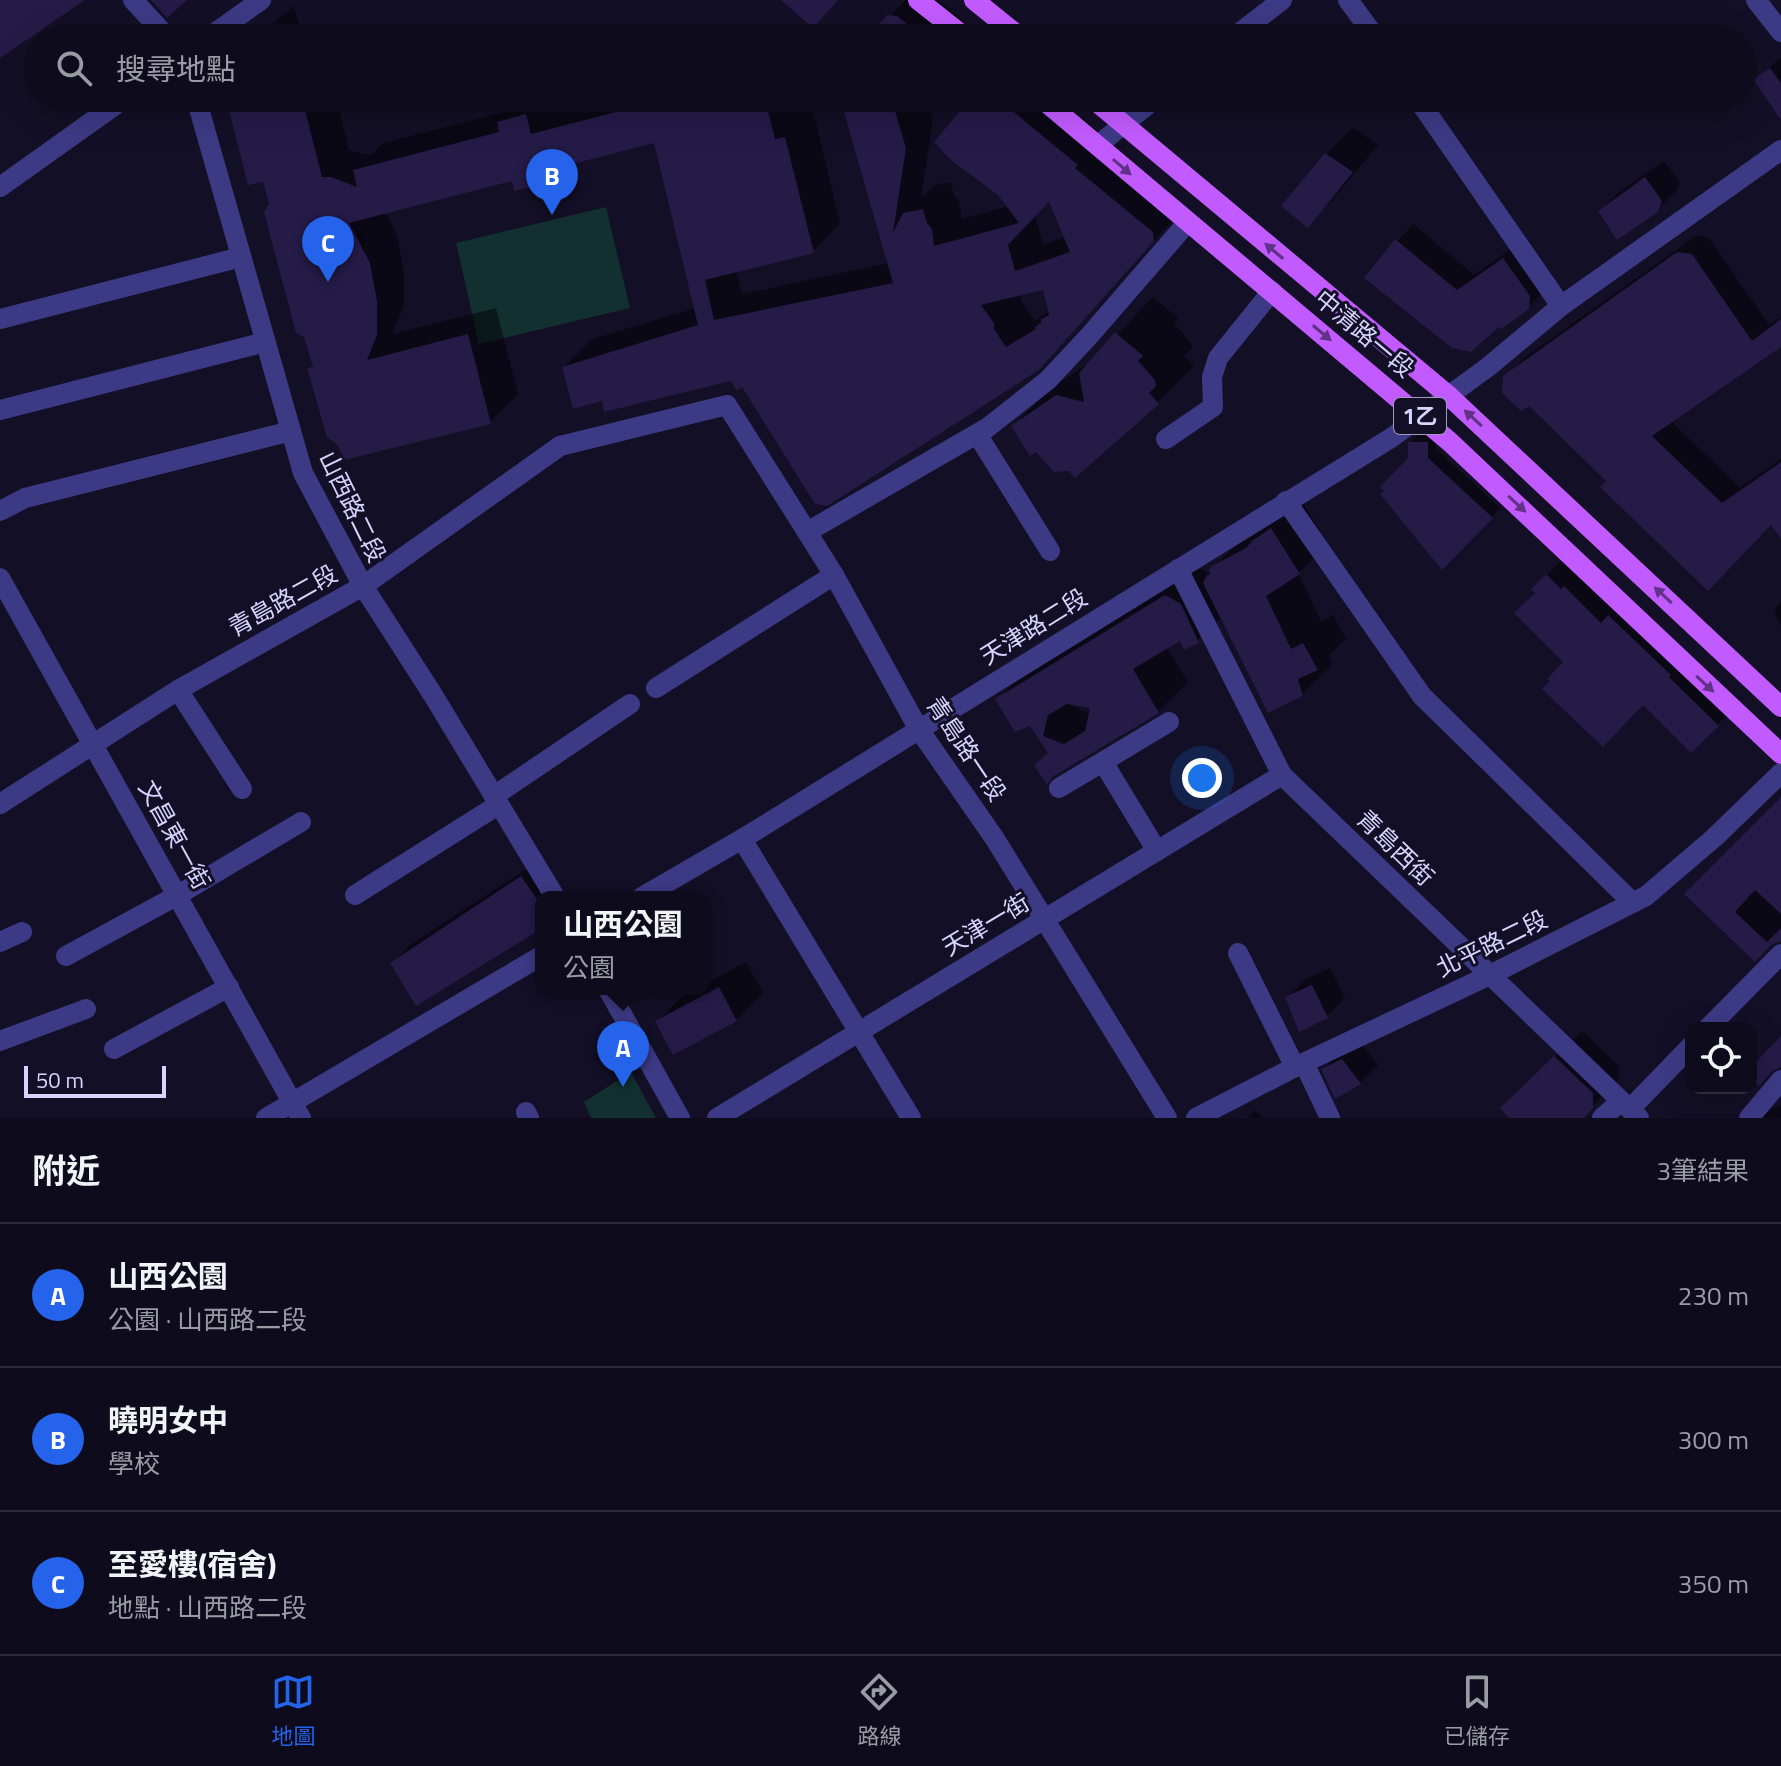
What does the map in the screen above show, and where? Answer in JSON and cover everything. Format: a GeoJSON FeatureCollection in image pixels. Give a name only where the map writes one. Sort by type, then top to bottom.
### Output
{"type":"FeatureCollection","features":[{"type":"Feature","properties":{"kind":"main road"},"geometry":{"type":"LineString","coordinates":[[918,0],[948,24]]}},
{"type":"Feature","properties":{"kind":"main road"},"geometry":{"type":"LineString","coordinates":[[974,0],[1004,24]]}},
{"type":"Feature","properties":{"kind":"main road","name":"中清路一段"},"geometry":{"type":"LineString","coordinates":[[1058,112],[1420,416],[1781,754]]}},
{"type":"Feature","properties":{"kind":"main road","name":"中清路一段"},"geometry":{"type":"LineString","coordinates":[[1109,112],[1449,396],[1781,707]]}},
{"type":"Feature","properties":{"kind":"street"},"geometry":{"type":"LineString","coordinates":[[133,0],[155,24]]}},
{"type":"Feature","properties":{"kind":"street"},"geometry":{"type":"LineString","coordinates":[[228,24],[261,0]]}},
{"type":"Feature","properties":{"kind":"street"},"geometry":{"type":"LineString","coordinates":[[1251,24],[1282,0]]}},
{"type":"Feature","properties":{"kind":"street"},"geometry":{"type":"LineString","coordinates":[[1348,0],[1366,24]]}},
{"type":"Feature","properties":{"kind":"street"},"geometry":{"type":"LineString","coordinates":[[1756,0],[1781,32]]}},
{"type":"Feature","properties":{"kind":"street"},"geometry":{"type":"LineString","coordinates":[[0,187],[105,112]]}},
{"type":"Feature","properties":{"kind":"street","name":"山西路二段"},"geometry":{"type":"LineString","coordinates":[[200,112],[303,473],[363,586],[551,891]]}},
{"type":"Feature","properties":{"kind":"street"},"geometry":{"type":"LineString","coordinates":[[1098,145],[1138,112]]}},
{"type":"Feature","properties":{"kind":"street"},"geometry":{"type":"LineString","coordinates":[[1427,112],[1561,306]]}},
{"type":"Feature","properties":{"kind":"street","name":"天津路二段"},"geometry":{"type":"LineString","coordinates":[[652,891],[742,839],[1391,438],[1561,306],[1781,150]]}},
{"type":"Feature","properties":{"kind":"street"},"geometry":{"type":"LineString","coordinates":[[807,532],[977,434],[1048,380],[1187,223]]}},
{"type":"Feature","properties":{"kind":"street"},"geometry":{"type":"LineString","coordinates":[[0,319],[241,257]]}},
{"type":"Feature","properties":{"kind":"street"},"geometry":{"type":"LineString","coordinates":[[1166,439],[1213,407],[1212,377],[1218,358],[1272,291]]}},
{"type":"Feature","properties":{"kind":"street"},"geometry":{"type":"LineString","coordinates":[[0,410],[265,342]]}},
{"type":"Feature","properties":{"kind":"street","name":"青島路一段"},"geometry":{"type":"LineString","coordinates":[[727,405],[834,575],[918,728],[995,839],[1167,1118]]}},
{"type":"Feature","properties":{"kind":"street","name":"青島路二段"},"geometry":{"type":"LineString","coordinates":[[0,804],[178,690],[363,586],[560,446],[727,405]]}},
{"type":"Feature","properties":{"kind":"street"},"geometry":{"type":"LineString","coordinates":[[0,511],[25,498],[291,431]]}},
{"type":"Feature","properties":{"kind":"street"},"geometry":{"type":"LineString","coordinates":[[977,434],[1050,551]]}},
{"type":"Feature","properties":{"kind":"street"},"geometry":{"type":"LineString","coordinates":[[1286,501],[1422,696],[1633,903]]}},
{"type":"Feature","properties":{"kind":"street","name":"青島西街"},"geometry":{"type":"LineString","coordinates":[[1178,569],[1282,775],[1630,1109]]}},
{"type":"Feature","properties":{"kind":"street"},"geometry":{"type":"LineString","coordinates":[[656,688],[834,575]]}},
{"type":"Feature","properties":{"kind":"street","name":"文昌東一街"},"geometry":{"type":"LineString","coordinates":[[0,578],[297,1110]]}},
{"type":"Feature","properties":{"kind":"street"},"geometry":{"type":"LineString","coordinates":[[178,690],[242,789]]}},
{"type":"Feature","properties":{"kind":"street"},"geometry":{"type":"LineString","coordinates":[[355,895],[496,800],[630,704]]}},
{"type":"Feature","properties":{"kind":"street"},"geometry":{"type":"LineString","coordinates":[[1059,788],[1169,722]]}},
{"type":"Feature","properties":{"kind":"street"},"geometry":{"type":"LineString","coordinates":[[1103,762],[1157,851]]}},
{"type":"Feature","properties":{"kind":"street","name":"北平路二段"},"geometry":{"type":"LineString","coordinates":[[1196,1118],[1646,896],[1715,837],[1781,773]]}},
{"type":"Feature","properties":{"kind":"street","name":"天津一街"},"geometry":{"type":"LineString","coordinates":[[717,1118],[1282,775]]}},
{"type":"Feature","properties":{"kind":"street"},"geometry":{"type":"LineString","coordinates":[[66,956],[178,895],[301,822]]}},
{"type":"Feature","properties":{"kind":"street"},"geometry":{"type":"LineString","coordinates":[[742,839],[911,1118]]}},
{"type":"Feature","properties":{"kind":"street"},"geometry":{"type":"LineString","coordinates":[[0,942],[22,932]]}},
{"type":"Feature","properties":{"kind":"street"},"geometry":{"type":"LineString","coordinates":[[1238,953],[1330,1118]]}},
{"type":"Feature","properties":{"kind":"street"},"geometry":{"type":"LineString","coordinates":[[1714,1022],[1781,954]]}},
{"type":"Feature","properties":{"kind":"street"},"geometry":{"type":"LineString","coordinates":[[266,1118],[297,1110],[535,960]]}},
{"type":"Feature","properties":{"kind":"street"},"geometry":{"type":"LineString","coordinates":[[114,1049],[229,987]]}},
{"type":"Feature","properties":{"kind":"street"},"geometry":{"type":"LineString","coordinates":[[611,995],[680,1118]]}},
{"type":"Feature","properties":{"kind":"street"},"geometry":{"type":"LineString","coordinates":[[0,1041],[86,1009]]}},
{"type":"Feature","properties":{"kind":"street"},"geometry":{"type":"LineString","coordinates":[[1602,1118],[1630,1109],[1685,1052]]}},
{"type":"Feature","properties":{"kind":"street"},"geometry":{"type":"LineString","coordinates":[[1749,1118],[1781,1080]]}},
{"type":"Feature","properties":{"kind":"green space"},"geometry":{"type":"Polygon","coordinates":[[[606,207],[630,308],[479,344],[456,243],[606,207]]]}},
{"type":"Feature","properties":{"kind":"green space"},"geometry":{"type":"Polygon","coordinates":[[[631,1072],[656,1118],[591,1118],[584,1102],[631,1072]]]}},
{"type":"Feature","properties":{"kind":"building"},"geometry":{"type":"Polygon","coordinates":[[[0,0],[85,0],[50,24],[24,24],[24,42],[0,58],[0,0]]]}},
{"type":"Feature","properties":{"kind":"building"},"geometry":{"type":"Polygon","coordinates":[[[151,0],[187,0],[167,18],[151,0]]]}},
{"type":"Feature","properties":{"kind":"building"},"geometry":{"type":"Polygon","coordinates":[[[781,0],[838,0],[817,24],[808,24],[781,0]]]}},
{"type":"Feature","properties":{"kind":"building"},"geometry":{"type":"Polygon","coordinates":[[[887,15],[897,16],[907,24],[880,24],[887,15]]]}},
{"type":"Feature","properties":{"kind":"building"},"geometry":{"type":"Polygon","coordinates":[[[1770,68],[1781,83],[1781,120],[1757,85],[1757,76],[1770,68]]]}},
{"type":"Feature","properties":{"kind":"building"},"geometry":{"type":"Polygon","coordinates":[[[230,112],[306,112],[322,177],[331,177],[357,187],[353,170],[499,132],[497,122],[526,114],[531,134],[616,112],[768,112],[775,139],[785,137],[814,253],[705,280],[714,320],[893,283],[844,112],[895,112],[906,148],[893,233],[903,213],[923,209],[932,229],[934,246],[1019,223],[998,195],[951,160],[934,142],[959,112],[1014,112],[1078,165],[1075,168],[1153,232],[1154,241],[1039,370],[827,506],[815,504],[742,387],[737,391],[731,381],[604,412],[602,401],[573,409],[562,367],[698,325],[654,143],[549,170],[552,182],[514,191],[512,181],[349,223],[370,263],[377,301],[377,335],[367,360],[468,334],[491,424],[344,460],[338,446],[327,437],[307,368],[313,367],[304,337],[296,333],[264,212],[269,204],[263,182],[248,185],[230,112]],[[1049,202],[1008,245],[1015,271],[1070,252],[1049,202]],[[1043,290],[981,305],[1006,347],[1036,329],[1042,322],[1040,320],[1049,315],[1043,290]]]}},
{"type":"Feature","properties":{"kind":"building"},"geometry":{"type":"Polygon","coordinates":[[[1325,153],[1353,172],[1308,228],[1281,206],[1325,153]]]}},
{"type":"Feature","properties":{"kind":"building"},"geometry":{"type":"Polygon","coordinates":[[[1645,177],[1662,201],[1658,212],[1617,240],[1598,211],[1645,177]]]}},
{"type":"Feature","properties":{"kind":"building"},"geometry":{"type":"Polygon","coordinates":[[[1395,239],[1457,290],[1503,258],[1530,296],[1529,309],[1501,329],[1499,327],[1471,352],[1452,348],[1364,278],[1395,239]]]}},
{"type":"Feature","properties":{"kind":"building"},"geometry":{"type":"Polygon","coordinates":[[[1677,252],[1692,254],[1752,341],[1781,319],[1781,347],[1652,436],[1722,503],[1781,462],[1781,539],[1771,525],[1708,591],[1600,487],[1606,481],[1529,406],[1521,411],[1502,393],[1503,376],[1677,252]]]}},
{"type":"Feature","properties":{"kind":"building"},"geometry":{"type":"Polygon","coordinates":[[[1115,332],[1143,356],[1138,361],[1155,380],[1156,386],[1149,393],[1159,404],[1075,478],[1069,471],[1054,472],[1036,452],[1030,456],[1011,426],[1056,395],[1084,402],[1079,373],[1115,332]]]}},
{"type":"Feature","properties":{"kind":"building"},"geometry":{"type":"Polygon","coordinates":[[[1408,442],[1428,442],[1428,458],[1493,518],[1442,570],[1380,494],[1384,491],[1380,487],[1408,458],[1408,442]]]}},
{"type":"Feature","properties":{"kind":"building"},"geometry":{"type":"Polygon","coordinates":[[[1271,528],[1300,574],[1266,596],[1291,649],[1303,643],[1318,670],[1298,679],[1303,696],[1268,713],[1203,583],[1211,574],[1209,570],[1212,566],[1246,548],[1271,528]]]}},
{"type":"Feature","properties":{"kind":"building"},"geometry":{"type":"Polygon","coordinates":[[[1546,574],[1561,589],[1564,586],[1601,623],[1608,615],[1719,726],[1691,753],[1643,705],[1603,747],[1542,689],[1563,662],[1514,613],[1535,593],[1531,589],[1546,574]]]}},
{"type":"Feature","properties":{"kind":"building"},"geometry":{"type":"Polygon","coordinates":[[[1165,595],[1181,604],[1199,643],[1184,650],[1180,641],[1133,669],[1159,713],[1052,777],[1047,785],[1034,765],[1048,753],[1030,726],[1015,732],[995,699],[1165,595]],[[1067,704],[1048,715],[1043,736],[1064,744],[1085,731],[1090,708],[1067,704]]]}},
{"type":"Feature","properties":{"kind":"building"},"geometry":{"type":"Polygon","coordinates":[[[1781,797],[1781,914],[1755,890],[1735,912],[1767,942],[1781,928],[1781,941],[1772,944],[1755,962],[1684,894],[1781,797]]]}},
{"type":"Feature","properties":{"kind":"building"},"geometry":{"type":"Polygon","coordinates":[[[521,876],[535,896],[535,933],[416,1006],[390,963],[521,876]]]}},
{"type":"Feature","properties":{"kind":"building"},"geometry":{"type":"Polygon","coordinates":[[[1312,985],[1328,1018],[1299,1032],[1285,997],[1312,985]]]}},
{"type":"Feature","properties":{"kind":"building"},"geometry":{"type":"Polygon","coordinates":[[[719,987],[737,1021],[673,1055],[655,1021],[704,995],[711,995],[711,991],[719,987]]]}},
{"type":"Feature","properties":{"kind":"building"},"geometry":{"type":"Polygon","coordinates":[[[1781,1036],[1781,1067],[1772,1071],[1759,1086],[1757,1061],[1781,1036]]]}},
{"type":"Feature","properties":{"kind":"building"},"geometry":{"type":"Polygon","coordinates":[[[1554,1056],[1593,1093],[1593,1108],[1584,1118],[1509,1118],[1500,1108],[1554,1056]]]}},
{"type":"Feature","properties":{"kind":"building"},"geometry":{"type":"Polygon","coordinates":[[[1342,1059],[1361,1084],[1335,1099],[1321,1069],[1342,1059]]]}},
{"type":"Feature","properties":{"kind":"place","name":"曉明女中"},"geometry":{"type":"Point","coordinates":[552,215]}},
{"type":"Feature","properties":{"kind":"place","name":"至愛樓(宿舍)"},"geometry":{"type":"Point","coordinates":[328,282]}},
{"type":"Feature","properties":{"kind":"place","name":"山西公園"},"geometry":{"type":"Point","coordinates":[623,1087]}}]}
